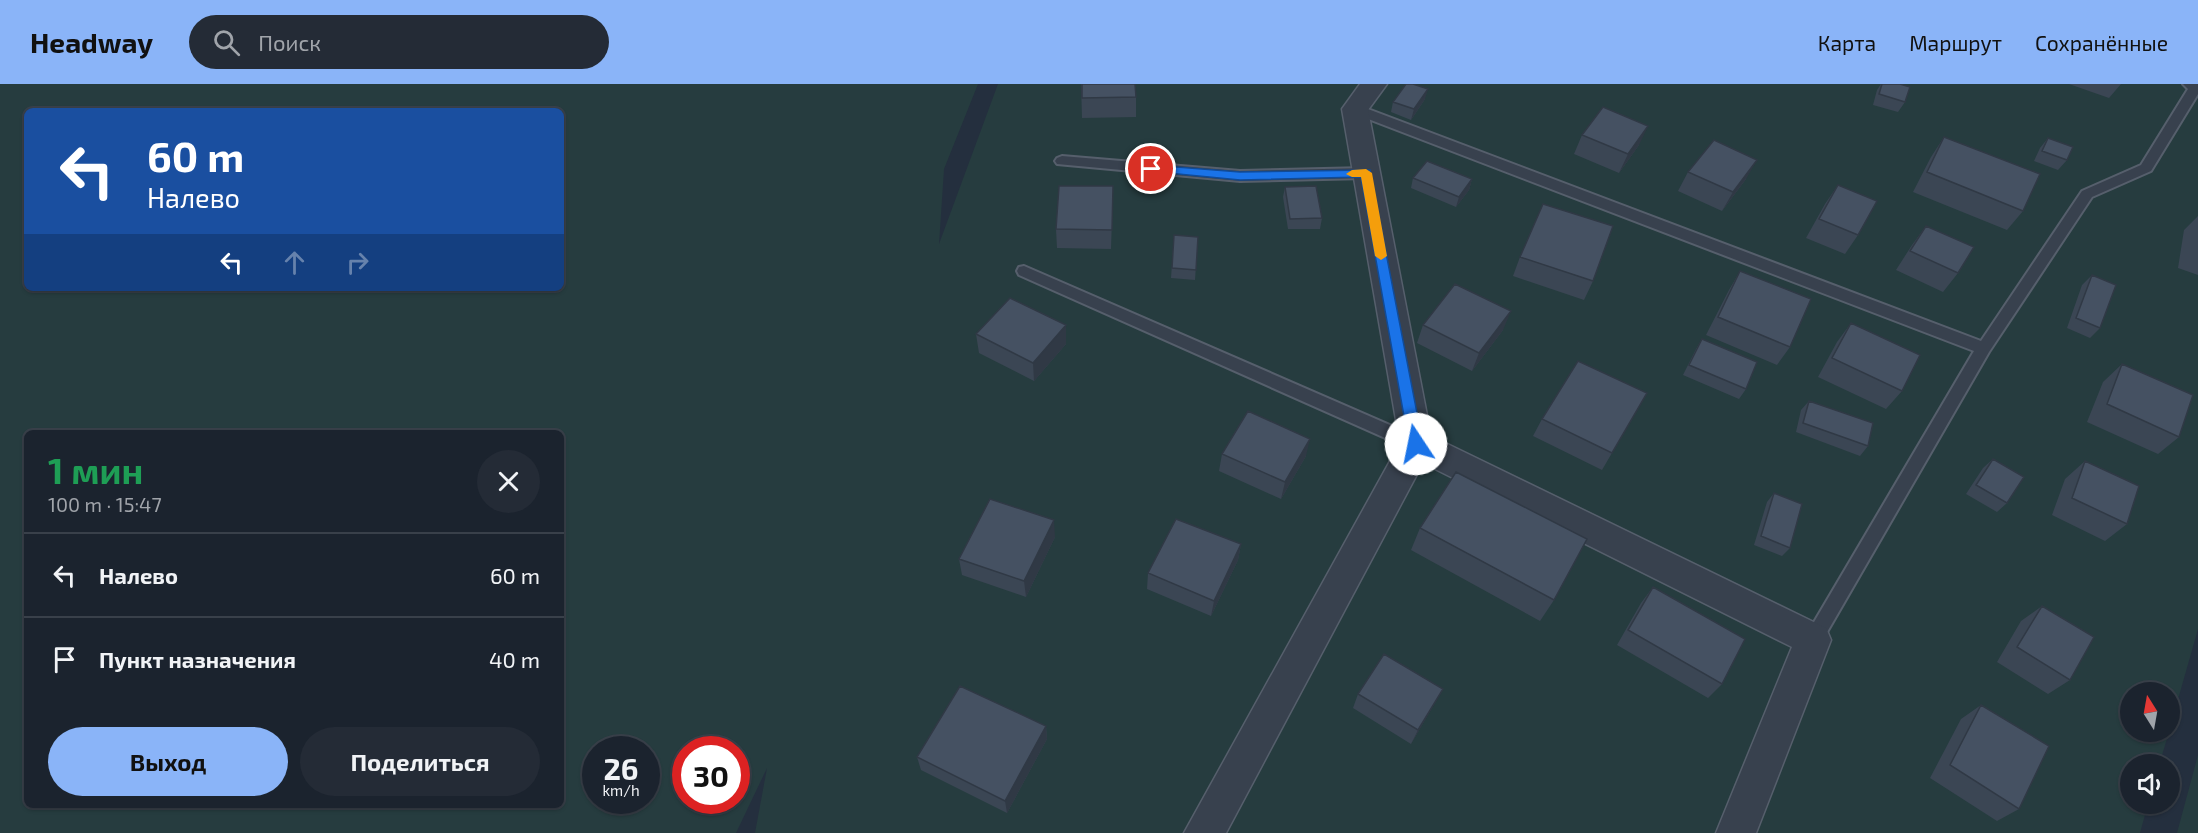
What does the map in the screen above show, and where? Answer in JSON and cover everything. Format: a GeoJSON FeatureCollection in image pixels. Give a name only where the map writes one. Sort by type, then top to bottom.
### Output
{"type":"FeatureCollection","features":[{"type":"Feature","properties":{"kind":"street"},"geometry":{"type":"LineString","coordinates":[[1204,833],[1416,444],[1366,173],[1364,96]]}},
{"type":"Feature","properties":{"kind":"street"},"geometry":{"type":"LineString","coordinates":[[1416,444],[1813,640],[1736,833]]}},
{"type":"Feature","properties":{"kind":"lane"},"geometry":{"type":"LineString","coordinates":[[1813,640],[1984,348],[2088,194],[2146,168],[2195,88],[2189,84]]}},
{"type":"Feature","properties":{"kind":"lane"},"geometry":{"type":"LineString","coordinates":[[1364,96],[1984,348]]}},
{"type":"Feature","properties":{"kind":"lane"},"geometry":{"type":"LineString","coordinates":[[1062,161],[1240,176],[1366,173]]}},
{"type":"Feature","properties":{"kind":"lane"},"geometry":{"type":"LineString","coordinates":[[1024,271],[1416,444]]}},
{"type":"Feature","properties":{"kind":"green space"},"geometry":{"type":"Polygon","coordinates":[[[0,84],[978,84],[944,169],[939,244],[998,84],[2198,84],[2198,629],[2180,692],[2180,682],[2120,682],[2120,742],[2166,742],[2162,754],[2120,754],[2120,814],[2145,814],[2140,833],[755,833],[767,768],[750,804],[750,736],[672,736],[672,814],[745,814],[736,833],[0,833],[0,84]]]}},
{"type":"Feature","properties":{"kind":"green space"},"geometry":{"type":"Polygon","coordinates":[[[2198,755],[2198,833],[2177,833],[2198,755]]]}},
{"type":"Feature","properties":{"kind":"building"},"geometry":{"type":"Polygon","coordinates":[[[1082,84],[1135,84],[1136,97],[1082,98],[1082,84]]]}},
{"type":"Feature","properties":{"kind":"building"},"geometry":{"type":"Polygon","coordinates":[[[1406,84],[1428,89],[1414,109],[1393,102],[1406,84]]]}},
{"type":"Feature","properties":{"kind":"building"},"geometry":{"type":"Polygon","coordinates":[[[1882,84],[1900,84],[1910,87],[1905,102],[1879,94],[1882,84]]]}},
{"type":"Feature","properties":{"kind":"building"},"geometry":{"type":"Polygon","coordinates":[[[1603,107],[1648,126],[1628,154],[1582,135],[1603,107]]]}},
{"type":"Feature","properties":{"kind":"building"},"geometry":{"type":"Polygon","coordinates":[[[1944,137],[2040,174],[2023,211],[1927,172],[1944,137]]]}},
{"type":"Feature","properties":{"kind":"building"},"geometry":{"type":"Polygon","coordinates":[[[2048,138],[2073,147],[2067,160],[2042,151],[2048,138]]]}},
{"type":"Feature","properties":{"kind":"building"},"geometry":{"type":"Polygon","coordinates":[[[1714,140],[1757,160],[1733,192],[1688,172],[1714,140]]]}},
{"type":"Feature","properties":{"kind":"building"},"geometry":{"type":"Polygon","coordinates":[[[1427,161],[1472,179],[1459,197],[1413,178],[1427,161]]]}},
{"type":"Feature","properties":{"kind":"building"},"geometry":{"type":"Polygon","coordinates":[[[1838,185],[1877,201],[1858,235],[1819,219],[1838,185]]]}},
{"type":"Feature","properties":{"kind":"building"},"geometry":{"type":"Polygon","coordinates":[[[1059,186],[1113,186],[1112,230],[1056,229],[1059,186]]]}},
{"type":"Feature","properties":{"kind":"building"},"geometry":{"type":"Polygon","coordinates":[[[1316,186],[1322,218],[1290,219],[1285,187],[1316,186]]]}},
{"type":"Feature","properties":{"kind":"building"},"geometry":{"type":"Polygon","coordinates":[[[1543,204],[1613,226],[1593,281],[1520,257],[1543,204]]]}},
{"type":"Feature","properties":{"kind":"building"},"geometry":{"type":"Polygon","coordinates":[[[1926,226],[1974,247],[1958,273],[1910,251],[1926,226]]]}},
{"type":"Feature","properties":{"kind":"building"},"geometry":{"type":"Polygon","coordinates":[[[1174,235],[1198,237],[1196,270],[1172,268],[1174,235]]]}},
{"type":"Feature","properties":{"kind":"building"},"geometry":{"type":"Polygon","coordinates":[[[1740,271],[1811,299],[1790,347],[1718,317],[1740,271]]]}},
{"type":"Feature","properties":{"kind":"building"},"geometry":{"type":"Polygon","coordinates":[[[2092,275],[2116,285],[2100,328],[2076,318],[2092,275]]]}},
{"type":"Feature","properties":{"kind":"building"},"geometry":{"type":"Polygon","coordinates":[[[1455,284],[1511,311],[1479,353],[1423,325],[1455,284]]]}},
{"type":"Feature","properties":{"kind":"building"},"geometry":{"type":"Polygon","coordinates":[[[1010,298],[1066,325],[1033,363],[976,334],[1010,298]]]}},
{"type":"Feature","properties":{"kind":"building"},"geometry":{"type":"Polygon","coordinates":[[[1851,323],[1920,355],[1902,391],[1832,358],[1851,323]]]}},
{"type":"Feature","properties":{"kind":"building"},"geometry":{"type":"Polygon","coordinates":[[[1702,339],[1757,362],[1746,389],[1689,365],[1702,339]]]}},
{"type":"Feature","properties":{"kind":"building"},"geometry":{"type":"Polygon","coordinates":[[[1578,361],[1647,393],[1612,453],[1542,419],[1578,361]]]}},
{"type":"Feature","properties":{"kind":"building"},"geometry":{"type":"Polygon","coordinates":[[[2122,364],[2193,395],[2179,437],[2107,404],[2122,364]]]}},
{"type":"Feature","properties":{"kind":"building"},"geometry":{"type":"Polygon","coordinates":[[[1809,401],[1873,423],[1868,446],[1803,423],[1809,401]]]}},
{"type":"Feature","properties":{"kind":"building"},"geometry":{"type":"Polygon","coordinates":[[[1248,411],[1310,439],[1285,482],[1222,454],[1248,411]]]}},
{"type":"Feature","properties":{"kind":"building"},"geometry":{"type":"Polygon","coordinates":[[[1993,459],[2024,477],[2007,503],[1976,485],[1993,459]]]}},
{"type":"Feature","properties":{"kind":"building"},"geometry":{"type":"Polygon","coordinates":[[[2085,461],[2139,486],[2127,524],[2072,498],[2085,461]]]}},
{"type":"Feature","properties":{"kind":"building"},"geometry":{"type":"Polygon","coordinates":[[[1456,472],[1587,539],[1554,600],[1420,528],[1456,472]]]}},
{"type":"Feature","properties":{"kind":"building"},"geometry":{"type":"Polygon","coordinates":[[[1774,493],[1802,504],[1790,548],[1761,536],[1774,493]]]}},
{"type":"Feature","properties":{"kind":"building"},"geometry":{"type":"Polygon","coordinates":[[[990,499],[1054,520],[1024,581],[959,559],[990,499]]]}},
{"type":"Feature","properties":{"kind":"building"},"geometry":{"type":"Polygon","coordinates":[[[1176,519],[1241,544],[1214,601],[1148,573],[1176,519]]]}},
{"type":"Feature","properties":{"kind":"building"},"geometry":{"type":"Polygon","coordinates":[[[1653,587],[1745,639],[1722,684],[1628,630],[1653,587]]]}},
{"type":"Feature","properties":{"kind":"building"},"geometry":{"type":"Polygon","coordinates":[[[2042,606],[2094,637],[2070,680],[2017,647],[2042,606]]]}},
{"type":"Feature","properties":{"kind":"building"},"geometry":{"type":"Polygon","coordinates":[[[1384,654],[1443,689],[1418,730],[1358,694],[1384,654]]]}},
{"type":"Feature","properties":{"kind":"building"},"geometry":{"type":"Polygon","coordinates":[[[960,686],[1046,726],[1005,801],[917,757],[960,686]]]}},
{"type":"Feature","properties":{"kind":"building"},"geometry":{"type":"Polygon","coordinates":[[[1981,705],[2049,746],[2019,809],[1950,765],[1981,705]]]}},
{"type":"Feature","properties":{"kind":"slow traffic"},"geometry":{"type":"LineString","coordinates":[[1352,174],[1366,173],[1381,256]]}},
{"type":"Feature","properties":{"kind":"route"},"geometry":{"type":"LineString","coordinates":[[1151,169],[1240,176],[1366,173],[1416,444]]}}]}
